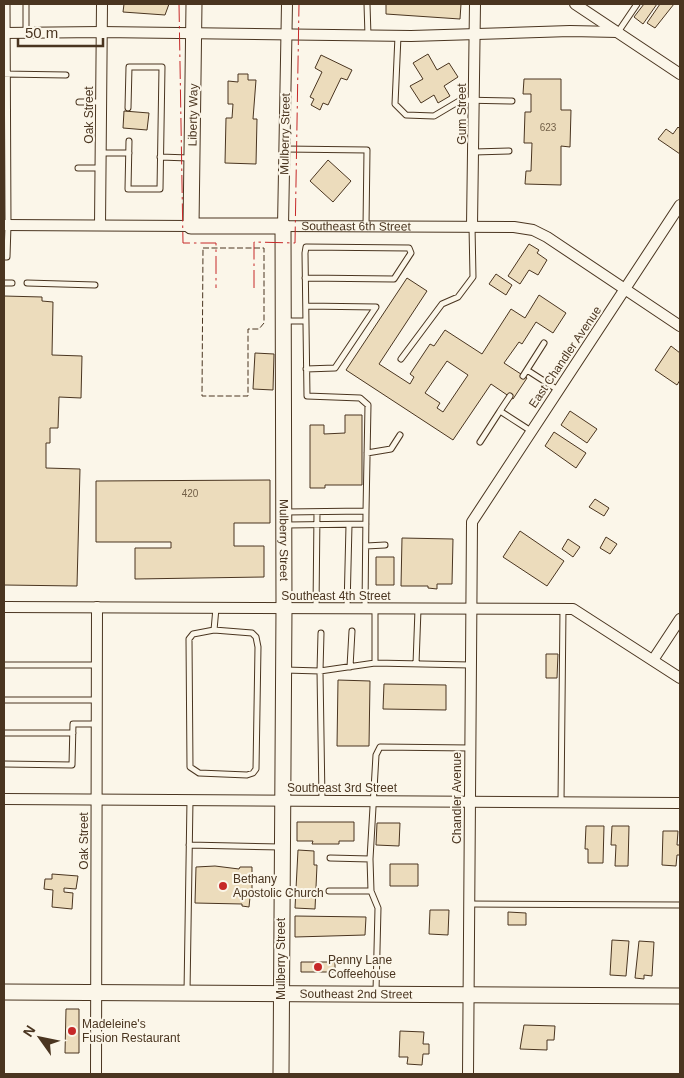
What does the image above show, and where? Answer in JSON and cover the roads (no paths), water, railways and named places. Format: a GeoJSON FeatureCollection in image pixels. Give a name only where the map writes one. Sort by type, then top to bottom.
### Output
{"type":"FeatureCollection","features":[{"type":"Feature","properties":{"kind":"street","name":"Oak Street"},"geometry":{"type":"LineString","coordinates":[[100,225],[102,4]]}},
{"type":"Feature","properties":{"kind":"street","name":"Liberty Way"},"geometry":{"type":"LineString","coordinates":[[191,226],[194,4]]}},
{"type":"Feature","properties":{"kind":"street","name":"Mulberry Street"},"geometry":{"type":"LineString","coordinates":[[281,1074],[280,993],[284,670],[283,226],[286,4]]}},
{"type":"Feature","properties":{"kind":"street","name":"Gum Street"},"geometry":{"type":"LineString","coordinates":[[472,225],[474,152],[473,35],[475,4]]}},
{"type":"Feature","properties":{"kind":"street"},"geometry":{"type":"LineString","coordinates":[[575,4],[680,74]]}},
{"type":"Feature","properties":{"kind":"street"},"geometry":{"type":"LineString","coordinates":[[5,33],[101,32],[398,36],[570,31],[618,32]]}},
{"type":"Feature","properties":{"kind":"street","name":"East Chandler Avenue"},"geometry":{"type":"LineString","coordinates":[[472,522],[680,205]]}},
{"type":"Feature","properties":{"kind":"street","name":"Southeast 6th Street"},"geometry":{"type":"LineString","coordinates":[[6,225],[472,225],[533,230],[547,237],[680,326]]}},
{"type":"Feature","properties":{"kind":"street","name":"Chandler Avenue"},"geometry":{"type":"LineString","coordinates":[[468,1074],[472,522]]}},
{"type":"Feature","properties":{"kind":"street","name":"Southeast 4th Street"},"geometry":{"type":"LineString","coordinates":[[4,607],[577,610],[680,678]]}},
{"type":"Feature","properties":{"kind":"street","name":"Oak Street"},"geometry":{"type":"LineString","coordinates":[[96,1074],[97,607]]}},
{"type":"Feature","properties":{"kind":"street"},"geometry":{"type":"LineString","coordinates":[[653,660],[680,619]]}},
{"type":"Feature","properties":{"kind":"street","name":"Southeast 3rd Street"},"geometry":{"type":"LineString","coordinates":[[4,799],[680,803]]}},
{"type":"Feature","properties":{"kind":"street","name":"Southeast 2nd Street"},"geometry":{"type":"LineString","coordinates":[[4,992],[680,996]]}},
{"type":"Feature","properties":{"kind":"lane"},"geometry":{"type":"LineString","coordinates":[[4,258],[7,258],[5,33],[7,4]]}},
{"type":"Feature","properties":{"kind":"lane"},"geometry":{"type":"LineString","coordinates":[[26,4],[26,33]]}},
{"type":"Feature","properties":{"kind":"lane"},"geometry":{"type":"LineString","coordinates":[[367,4],[368,36]]}},
{"type":"Feature","properties":{"kind":"lane"},"geometry":{"type":"LineString","coordinates":[[618,32],[637,4]]}},
{"type":"Feature","properties":{"kind":"lane"},"geometry":{"type":"LineString","coordinates":[[398,36],[395,104],[400,111],[415,117],[434,116],[461,100],[512,101]]}},
{"type":"Feature","properties":{"kind":"lane"},"geometry":{"type":"LineString","coordinates":[[128,108],[129,67],[162,67],[160,190],[128,189],[129,141]]}},
{"type":"Feature","properties":{"kind":"lane"},"geometry":{"type":"LineString","coordinates":[[5,74],[66,75]]}},
{"type":"Feature","properties":{"kind":"lane"},"geometry":{"type":"LineString","coordinates":[[79,102],[101,102]]}},
{"type":"Feature","properties":{"kind":"lane"},"geometry":{"type":"LineString","coordinates":[[285,149],[367,150],[366,226]]}},
{"type":"Feature","properties":{"kind":"lane"},"geometry":{"type":"LineString","coordinates":[[474,152],[509,151]]}},
{"type":"Feature","properties":{"kind":"lane"},"geometry":{"type":"LineString","coordinates":[[101,153],[129,153]]}},
{"type":"Feature","properties":{"kind":"lane"},"geometry":{"type":"LineString","coordinates":[[160,157],[192,158]]}},
{"type":"Feature","properties":{"kind":"lane"},"geometry":{"type":"LineString","coordinates":[[78,168],[101,168]]}},
{"type":"Feature","properties":{"kind":"lane"},"geometry":{"type":"LineString","coordinates":[[400,360],[442,304],[458,297],[473,277],[472,225]]}},
{"type":"Feature","properties":{"kind":"lane"},"geometry":{"type":"LineString","coordinates":[[305,278],[394,279],[411,253],[408,248],[306,247],[305,278],[307,396],[360,398],[368,405],[366,546],[374,663]]}},
{"type":"Feature","properties":{"kind":"lane"},"geometry":{"type":"LineString","coordinates":[[4,283],[12,283]]}},
{"type":"Feature","properties":{"kind":"lane"},"geometry":{"type":"LineString","coordinates":[[27,283],[95,285]]}},
{"type":"Feature","properties":{"kind":"lane"},"geometry":{"type":"LineString","coordinates":[[306,306],[376,307],[335,368],[306,369]]}},
{"type":"Feature","properties":{"kind":"lane"},"geometry":{"type":"LineString","coordinates":[[284,321],[306,321]]}},
{"type":"Feature","properties":{"kind":"lane"},"geometry":{"type":"LineString","coordinates":[[523,376],[544,343]]}},
{"type":"Feature","properties":{"kind":"lane"},"geometry":{"type":"LineString","coordinates":[[527,370],[558,390]]}},
{"type":"Feature","properties":{"kind":"lane"},"geometry":{"type":"LineString","coordinates":[[480,442],[510,396]]}},
{"type":"Feature","properties":{"kind":"lane"},"geometry":{"type":"LineString","coordinates":[[500,411],[531,431]]}},
{"type":"Feature","properties":{"kind":"lane"},"geometry":{"type":"LineString","coordinates":[[367,453],[390,450],[400,435]]}},
{"type":"Feature","properties":{"kind":"lane"},"geometry":{"type":"LineString","coordinates":[[284,519],[317,512],[366,511]]}},
{"type":"Feature","properties":{"kind":"lane"},"geometry":{"type":"LineString","coordinates":[[316,608],[317,512]]}},
{"type":"Feature","properties":{"kind":"lane"},"geometry":{"type":"LineString","coordinates":[[284,519],[317,524],[366,524]]}},
{"type":"Feature","properties":{"kind":"lane"},"geometry":{"type":"LineString","coordinates":[[347,608],[349,525]]}},
{"type":"Feature","properties":{"kind":"lane"},"geometry":{"type":"LineString","coordinates":[[366,546],[385,545]]}},
{"type":"Feature","properties":{"kind":"lane"},"geometry":{"type":"LineString","coordinates":[[214,630],[216,608]]}},
{"type":"Feature","properties":{"kind":"lane"},"geometry":{"type":"LineString","coordinates":[[416,664],[418,609]]}},
{"type":"Feature","properties":{"kind":"lane"},"geometry":{"type":"LineString","coordinates":[[562,802],[563,609]]}},
{"type":"Feature","properties":{"kind":"lane"},"geometry":{"type":"LineString","coordinates":[[214,630],[246,632],[256,637],[258,647],[256,769],[253,773],[247,775],[199,773],[190,767],[189,639],[193,634],[214,630]]}},
{"type":"Feature","properties":{"kind":"lane"},"geometry":{"type":"LineString","coordinates":[[350,667],[352,631]]}},
{"type":"Feature","properties":{"kind":"lane"},"geometry":{"type":"LineString","coordinates":[[321,634],[322,800]]}},
{"type":"Feature","properties":{"kind":"lane"},"geometry":{"type":"LineString","coordinates":[[284,670],[320,671],[374,663],[470,665]]}},
{"type":"Feature","properties":{"kind":"lane"},"geometry":{"type":"LineString","coordinates":[[4,664],[97,665]]}},
{"type":"Feature","properties":{"kind":"lane"},"geometry":{"type":"LineString","coordinates":[[4,700],[97,700]]}},
{"type":"Feature","properties":{"kind":"lane"},"geometry":{"type":"LineString","coordinates":[[4,764],[72,765],[73,724],[97,724]]}},
{"type":"Feature","properties":{"kind":"lane"},"geometry":{"type":"LineString","coordinates":[[4,733],[73,733]]}},
{"type":"Feature","properties":{"kind":"lane"},"geometry":{"type":"LineString","coordinates":[[376,994],[378,908],[371,891],[370,859],[376,755],[380,748],[470,748]]}},
{"type":"Feature","properties":{"kind":"lane"},"geometry":{"type":"LineString","coordinates":[[187,993],[190,800]]}},
{"type":"Feature","properties":{"kind":"lane"},"geometry":{"type":"LineString","coordinates":[[189,846],[282,847]]}},
{"type":"Feature","properties":{"kind":"lane"},"geometry":{"type":"LineString","coordinates":[[330,858],[370,859]]}},
{"type":"Feature","properties":{"kind":"lane"},"geometry":{"type":"LineString","coordinates":[[329,892],[371,891]]}},
{"type":"Feature","properties":{"kind":"lane"},"geometry":{"type":"LineString","coordinates":[[469,904],[680,905]]}},
{"type":"Feature","properties":{"kind":"place","name":"Bethany Apostolic Church"},"geometry":{"type":"Point","coordinates":[223,886]}},
{"type":"Feature","properties":{"kind":"place","name":"Penny Lane Coffeehouse"},"geometry":{"type":"Point","coordinates":[318,967]}},
{"type":"Feature","properties":{"kind":"place","name":"Madeleine's Fusion Restaurant"},"geometry":{"type":"Point","coordinates":[72,1031]}}]}
